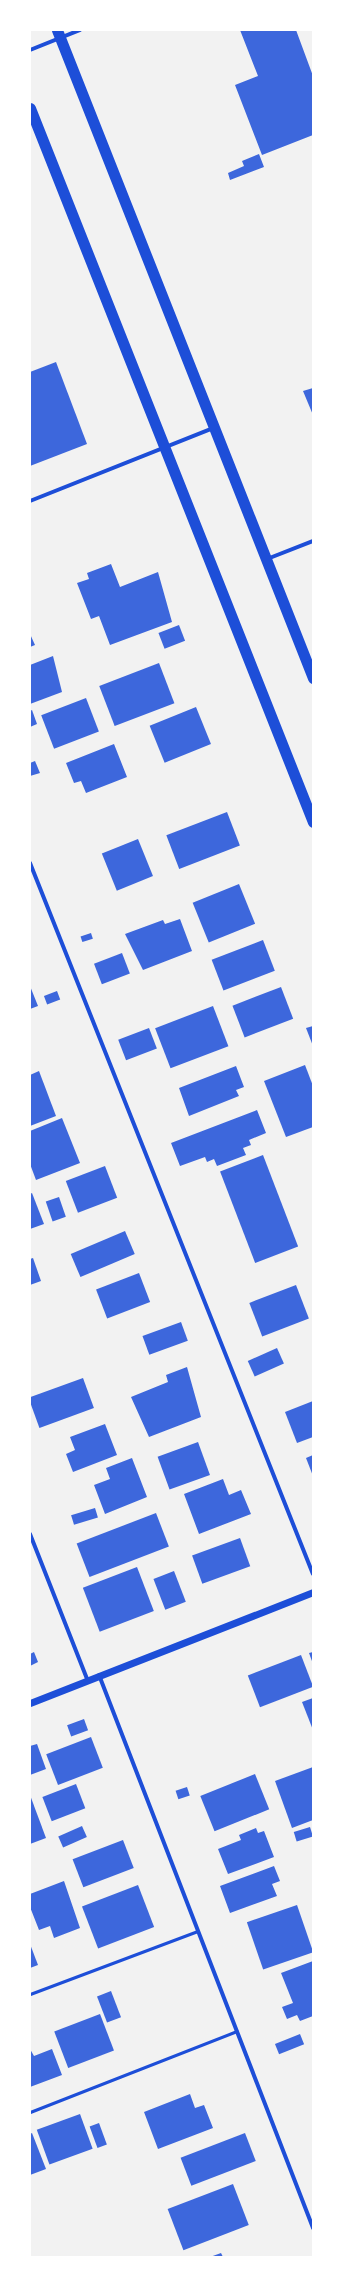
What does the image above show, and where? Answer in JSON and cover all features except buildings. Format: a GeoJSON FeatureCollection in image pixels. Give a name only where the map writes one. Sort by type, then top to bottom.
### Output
{"type":"FeatureCollection","features":[{"type":"Feature","properties":{"kind":"highway"},"geometry":{"type":"LineString","coordinates":[[59,34],[213,428],[313,678]]}},
{"type":"Feature","properties":{"kind":"highway"},"geometry":{"type":"LineString","coordinates":[[30,108],[313,822]]}},
{"type":"Feature","properties":{"kind":"street"},"geometry":{"type":"LineString","coordinates":[[30,50],[59,34],[80,30]]}},
{"type":"Feature","properties":{"kind":"street"},"geometry":{"type":"LineString","coordinates":[[30,501],[213,428]]}},
{"type":"Feature","properties":{"kind":"street"},"geometry":{"type":"LineString","coordinates":[[266,559],[313,541]]}},
{"type":"Feature","properties":{"kind":"street"},"geometry":{"type":"LineString","coordinates":[[30,863],[313,1574]]}},
{"type":"Feature","properties":{"kind":"street"},"geometry":{"type":"LineString","coordinates":[[30,1534],[87,1679]]}},
{"type":"Feature","properties":{"kind":"street"},"geometry":{"type":"LineString","coordinates":[[30,1703],[87,1679],[313,1592]]}},
{"type":"Feature","properties":{"kind":"street"},"geometry":{"type":"LineString","coordinates":[[99,1675],[313,2228]]}},
{"type":"Feature","properties":{"kind":"lane"},"geometry":{"type":"LineString","coordinates":[[30,1994],[198,1931]]}},
{"type":"Feature","properties":{"kind":"lane"},"geometry":{"type":"LineString","coordinates":[[30,2112],[237,2031]]}}]}
